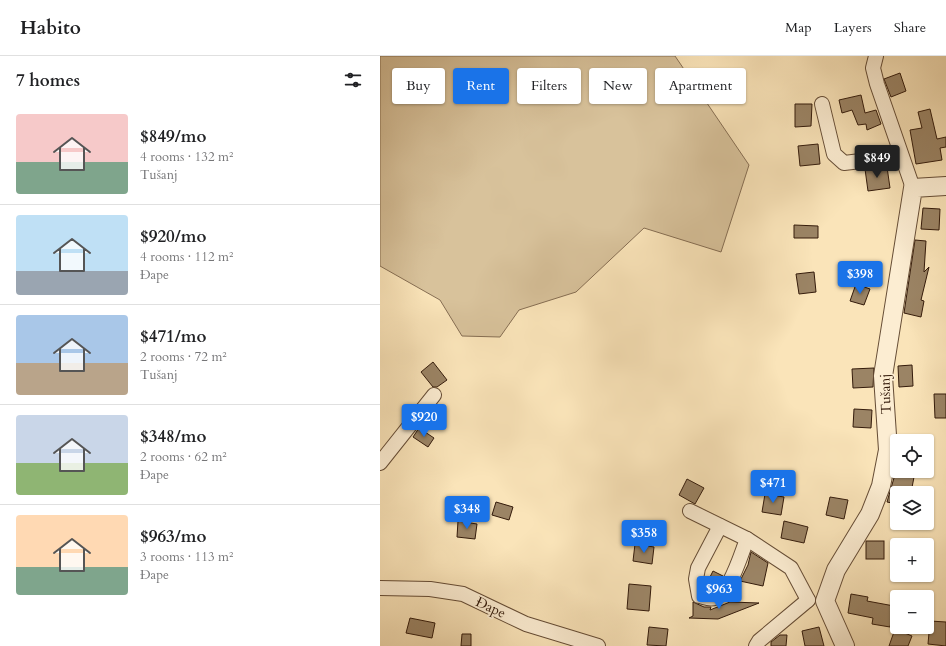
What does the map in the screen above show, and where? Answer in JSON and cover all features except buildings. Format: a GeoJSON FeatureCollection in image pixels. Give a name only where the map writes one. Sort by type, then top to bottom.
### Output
{"type":"FeatureCollection","features":[{"type":"Feature","properties":{"kind":"street","name":"Tušanj"},"geometry":{"type":"LineString","coordinates":[[816,600],[870,514],[881,486],[888,450],[883,376],[912,188],[877,84],[873,68],[876,56]]}},
{"type":"Feature","properties":{"kind":"street"},"geometry":{"type":"LineString","coordinates":[[822,104],[834,154],[844,163],[869,160],[900,153]]}},
{"type":"Feature","properties":{"kind":"street"},"geometry":{"type":"LineString","coordinates":[[912,188],[946,186]]}},
{"type":"Feature","properties":{"kind":"street"},"geometry":{"type":"LineString","coordinates":[[380,463],[434,395]]}},
{"type":"Feature","properties":{"kind":"street"},"geometry":{"type":"LineString","coordinates":[[690,511],[747,539],[791,568],[816,600],[845,646]]}},
{"type":"Feature","properties":{"kind":"street"},"geometry":{"type":"LineString","coordinates":[[720,526],[698,568],[696,579],[699,596],[713,599],[722,595],[728,587],[747,539]]}},
{"type":"Feature","properties":{"kind":"street","name":"Đape"},"geometry":{"type":"LineString","coordinates":[[380,588],[430,589],[463,594],[526,624],[598,646]]}},
{"type":"Feature","properties":{"kind":"street"},"geometry":{"type":"LineString","coordinates":[[756,646],[759,641],[816,600]]}},
{"type":"Feature","properties":{"kind":"shaded area"},"geometry":{"type":"Polygon","coordinates":[[[380,56],[675,56],[683,68],[655,68],[655,104],[708,104],[749,165],[721,252],[644,228],[576,292],[519,310],[500,337],[462,336],[440,300],[380,266],[380,56]]]}}]}
